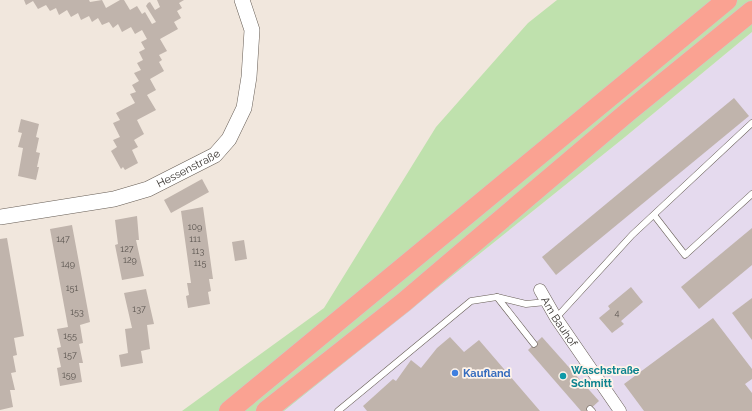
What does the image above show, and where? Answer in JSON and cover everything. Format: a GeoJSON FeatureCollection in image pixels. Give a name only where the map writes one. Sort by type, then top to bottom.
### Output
{"type":"FeatureCollection","features":[{"type":"Feature","properties":{"kind":"highway"},"geometry":{"type":"LineString","coordinates":[[229,411],[727,0]]}},
{"type":"Feature","properties":{"kind":"highway"},"geometry":{"type":"LineString","coordinates":[[266,411],[404,302],[629,111],[752,11]]}},
{"type":"Feature","properties":{"kind":"street","name":"Hessenstraße"},"geometry":{"type":"LineString","coordinates":[[0,217],[114,199],[148,190],[215,155],[229,138],[244,108],[249,77],[252,30],[242,0]]}},
{"type":"Feature","properties":{"kind":"street","name":"Am Bauhof"},"geometry":{"type":"LineString","coordinates":[[540,290],[556,318],[620,411]]}},
{"type":"Feature","properties":{"kind":"lane"},"geometry":{"type":"LineString","coordinates":[[556,318],[632,235],[752,123]]}},
{"type":"Feature","properties":{"kind":"lane"},"geometry":{"type":"LineString","coordinates":[[654,215],[685,255],[752,194]]}},
{"type":"Feature","properties":{"kind":"lane"},"geometry":{"type":"LineString","coordinates":[[497,297],[534,344]]}},
{"type":"Feature","properties":{"kind":"lane"},"geometry":{"type":"LineString","coordinates":[[338,411],[471,301],[497,297],[526,304],[546,302]]}},
{"type":"Feature","properties":{"kind":"shaded area"},"geometry":{"type":"Polygon","coordinates":[[[752,32],[752,411],[284,411],[625,137],[752,32]]]}},
{"type":"Feature","properties":{"kind":"green space"},"geometry":{"type":"Polygon","coordinates":[[[557,0],[752,0],[752,32],[625,137],[284,411],[182,411],[324,308],[436,127],[528,23],[557,0]]]}},
{"type":"Feature","properties":{"kind":"building"},"geometry":{"type":"Polygon","coordinates":[[[24,0],[89,0],[90,2],[102,0],[106,8],[120,0],[124,0],[130,10],[137,6],[142,14],[145,12],[152,24],[156,22],[146,6],[148,3],[150,2],[155,10],[160,7],[157,0],[184,0],[179,3],[182,8],[177,11],[181,18],[174,22],[178,29],[160,39],[167,51],[159,55],[162,60],[159,62],[164,71],[150,79],[156,90],[147,95],[156,110],[137,120],[144,134],[134,140],[138,147],[132,150],[138,163],[125,170],[123,167],[121,169],[111,151],[117,147],[113,140],[120,137],[113,123],[120,120],[116,113],[135,103],[130,94],[136,92],[132,85],[139,81],[134,73],[141,70],[137,63],[143,60],[139,52],[145,49],[141,42],[147,39],[142,30],[135,34],[131,27],[122,32],[118,24],[113,28],[109,22],[102,25],[98,18],[92,22],[89,16],[81,20],[78,13],[71,17],[67,10],[59,15],[56,8],[50,11],[46,5],[38,9],[33,1],[26,5],[24,0]]]}},
{"type":"Feature","properties":{"kind":"building"},"geometry":{"type":"Polygon","coordinates":[[[734,98],[749,116],[556,275],[542,257],[734,98]]]}},
{"type":"Feature","properties":{"kind":"building"},"geometry":{"type":"Polygon","coordinates":[[[21,119],[39,124],[36,137],[39,138],[36,152],[40,153],[36,180],[18,176],[23,148],[18,147],[22,133],[18,132],[21,119]]]}},
{"type":"Feature","properties":{"kind":"building"},"geometry":{"type":"Polygon","coordinates":[[[202,179],[209,192],[171,213],[164,200],[202,179]]]}},
{"type":"Feature","properties":{"kind":"building"},"geometry":{"type":"Polygon","coordinates":[[[203,207],[213,279],[209,279],[211,291],[208,292],[210,304],[188,308],[186,296],[189,295],[187,283],[191,283],[181,211],[203,207]]]}},
{"type":"Feature","properties":{"kind":"building"},"geometry":{"type":"Polygon","coordinates":[[[137,216],[139,240],[136,240],[144,276],[122,280],[115,245],[118,244],[115,220],[137,216]]]}},
{"type":"Feature","properties":{"kind":"building"},"geometry":{"type":"Polygon","coordinates":[[[72,225],[90,322],[80,325],[83,343],[79,344],[83,363],[79,363],[82,382],[60,386],[57,368],[61,367],[57,348],[61,347],[57,329],[68,327],[50,229],[72,225]]]}},
{"type":"Feature","properties":{"kind":"building"},"geometry":{"type":"Polygon","coordinates":[[[752,228],[752,265],[699,309],[681,287],[752,228]]]}},
{"type":"Feature","properties":{"kind":"building"},"geometry":{"type":"Polygon","coordinates":[[[7,238],[24,336],[14,338],[17,355],[13,356],[16,372],[11,373],[15,390],[10,390],[13,407],[0,410],[0,239],[7,238]]]}},
{"type":"Feature","properties":{"kind":"building"},"geometry":{"type":"Polygon","coordinates":[[[244,240],[247,259],[235,261],[232,242],[244,240]]]}},
{"type":"Feature","properties":{"kind":"building"},"geometry":{"type":"Polygon","coordinates":[[[631,287],[643,302],[621,321],[624,324],[612,333],[599,318],[610,309],[608,306],[631,287]]]}},
{"type":"Feature","properties":{"kind":"building"},"geometry":{"type":"Polygon","coordinates":[[[146,289],[154,324],[147,325],[150,349],[141,351],[143,363],[121,367],[119,355],[128,353],[125,329],[132,328],[124,293],[146,289]]]}},
{"type":"Feature","properties":{"kind":"building"},"geometry":{"type":"Polygon","coordinates":[[[752,298],[752,340],[732,313],[752,298]]]}},
{"type":"Feature","properties":{"kind":"building"},"geometry":{"type":"Polygon","coordinates":[[[713,318],[752,369],[752,379],[745,384],[752,393],[752,411],[644,411],[624,384],[713,318]]]}},
{"type":"Feature","properties":{"kind":"building","name":"Kaufland"},"geometry":{"type":"Polygon","coordinates":[[[450,337],[464,352],[479,340],[540,411],[367,411],[363,406],[393,379],[396,381],[411,360],[421,368],[437,348],[450,337]]]}},
{"type":"Feature","properties":{"kind":"building","name":"Waschstraße Schmitt"},"geometry":{"type":"Polygon","coordinates":[[[542,337],[599,401],[588,411],[581,411],[528,350],[542,337]]]}},
{"type":"Feature","properties":{"kind":"place","name":"Kaufland"},"geometry":{"type":"Point","coordinates":[455,373]}},
{"type":"Feature","properties":{"kind":"place","name":"Waschstraße Schmitt"},"geometry":{"type":"Point","coordinates":[563,376]}}]}
